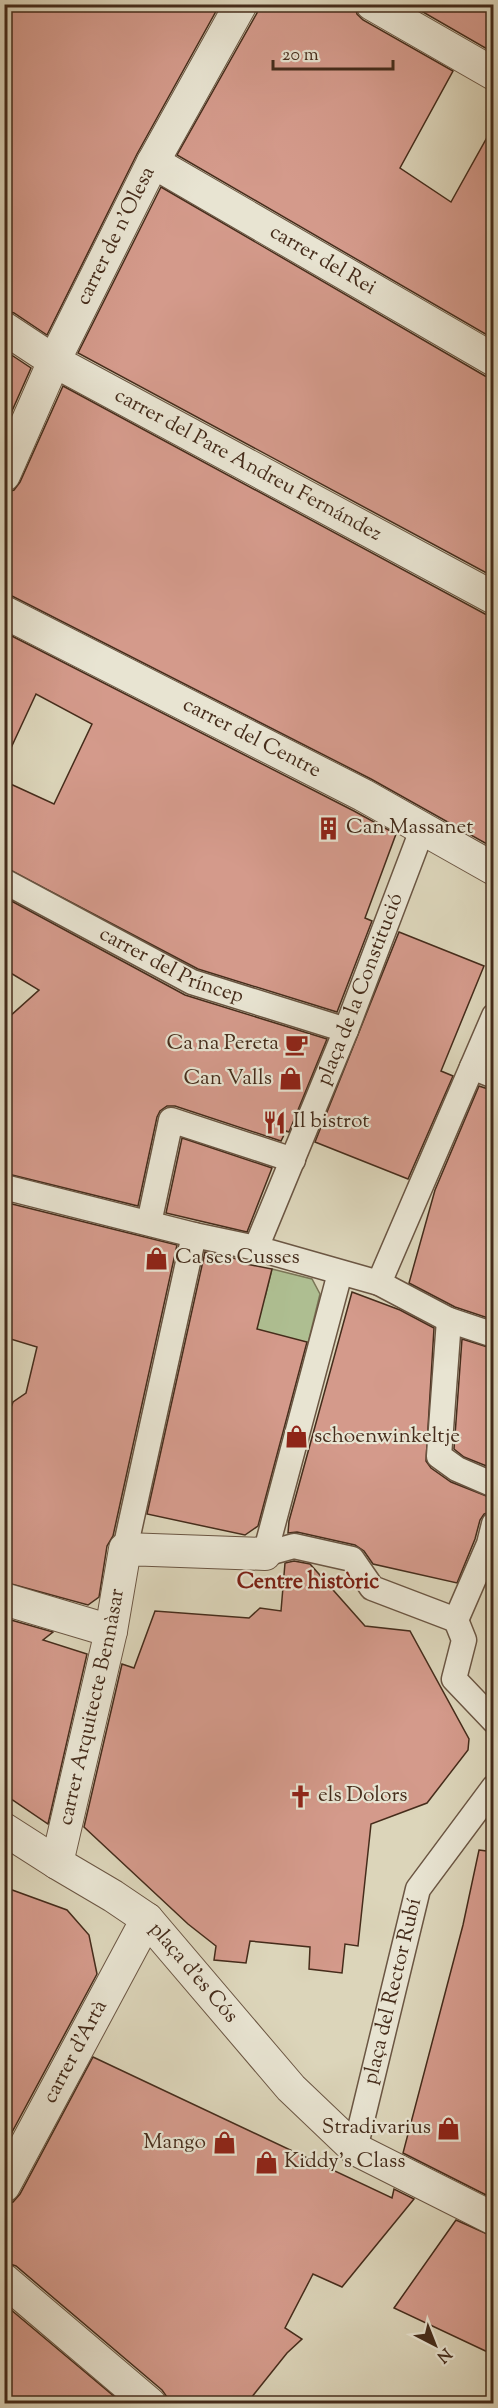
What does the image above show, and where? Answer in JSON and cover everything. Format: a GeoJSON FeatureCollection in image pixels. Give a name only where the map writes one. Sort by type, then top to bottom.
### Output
{"type":"FeatureCollection","features":[{"type":"Feature","properties":{"kind":"street","name":"carrer de n'Olesa"},"geometry":{"type":"LineString","coordinates":[[4,475],[54,361],[153,162],[241,4]]}},
{"type":"Feature","properties":{"kind":"street"},"geometry":{"type":"LineString","coordinates":[[372,4],[494,74]]}},
{"type":"Feature","properties":{"kind":"street","name":"carrer del Rei"},"geometry":{"type":"LineString","coordinates":[[153,162],[494,360]]}},
{"type":"Feature","properties":{"kind":"street","name":"carrer del Pare Andreu Fernández"},"geometry":{"type":"LineString","coordinates":[[4,328],[54,361],[494,598]]}},
{"type":"Feature","properties":{"kind":"street","name":"carrer del Centre"},"geometry":{"type":"LineString","coordinates":[[4,612],[363,795],[494,869]]}},
{"type":"Feature","properties":{"kind":"street","name":"plaça de la Constitució"},"geometry":{"type":"LineString","coordinates":[[256,1248],[346,1030],[422,830]]}},
{"type":"Feature","properties":{"kind":"street","name":"carrer del Príncep"},"geometry":{"type":"LineString","coordinates":[[4,881],[192,982],[346,1030]]}},
{"type":"Feature","properties":{"kind":"street"},"geometry":{"type":"LineString","coordinates":[[379,1283],[483,1071],[494,1016]]}},
{"type":"Feature","properties":{"kind":"street"},"geometry":{"type":"LineString","coordinates":[[149,1223],[171,1120],[293,1160]]}},
{"type":"Feature","properties":{"kind":"street"},"geometry":{"type":"LineString","coordinates":[[4,1186],[194,1235],[256,1248],[379,1283],[449,1320],[494,1335]]}},
{"type":"Feature","properties":{"kind":"street"},"geometry":{"type":"LineString","coordinates":[[194,1235],[125,1549],[265,1554],[294,1546],[352,1559],[372,1588],[456,1620]]}},
{"type":"Feature","properties":{"kind":"street"},"geometry":{"type":"LineString","coordinates":[[265,1554],[340,1273]]}},
{"type":"Feature","properties":{"kind":"street"},"geometry":{"type":"LineString","coordinates":[[449,1320],[438,1456],[457,1468],[494,1485]]}},
{"type":"Feature","properties":{"kind":"street"},"geometry":{"type":"LineString","coordinates":[[494,1524],[489,1544],[456,1620],[464,1640],[454,1679],[494,1721]]}},
{"type":"Feature","properties":{"kind":"street","name":"carrer Arquitecte Bennàsar"},"geometry":{"type":"LineString","coordinates":[[57,1863],[111,1631],[125,1549]]}},
{"type":"Feature","properties":{"kind":"street"},"geometry":{"type":"LineString","coordinates":[[4,1599],[111,1631]]}},
{"type":"Feature","properties":{"kind":"street","name":"plaça del Rector Rubí"},"geometry":{"type":"LineString","coordinates":[[355,2148],[418,1889],[494,1787]]}},
{"type":"Feature","properties":{"kind":"street","name":"plaça d'es Cós"},"geometry":{"type":"LineString","coordinates":[[4,1829],[147,1919],[291,2088],[355,2148],[494,2219]]}},
{"type":"Feature","properties":{"kind":"street","name":"carrer d'Artà"},"geometry":{"type":"LineString","coordinates":[[4,2186],[147,1919]]}},
{"type":"Feature","properties":{"kind":"street"},"geometry":{"type":"LineString","coordinates":[[4,2280],[150,2403]]}},
{"type":"Feature","properties":{"kind":"green space"},"geometry":{"type":"Polygon","coordinates":[[[272,1269],[312,1279],[320,1294],[308,1343],[232,1324],[265,1297],[272,1269]]]}},
{"type":"Feature","properties":{"kind":"building"},"geometry":{"type":"Polygon","coordinates":[[[4,4],[220,4],[137,154],[47,335],[14,313],[4,310],[4,4]]]}},
{"type":"Feature","properties":{"kind":"building"},"geometry":{"type":"Polygon","coordinates":[[[259,4],[354,4],[357,14],[363,20],[453,71],[400,168],[451,202],[494,125],[494,339],[177,155],[257,13],[259,4]]]}},
{"type":"Feature","properties":{"kind":"building"},"geometry":{"type":"Polygon","coordinates":[[[409,4],[494,4],[494,53],[409,4]]]}},
{"type":"Feature","properties":{"kind":"building"},"geometry":{"type":"Polygon","coordinates":[[[161,187],[485,376],[494,378],[494,577],[78,353],[161,187]]]}},
{"type":"Feature","properties":{"kind":"building"},"geometry":{"type":"Polygon","coordinates":[[[4,350],[31,368],[4,429],[4,350]]]}},
{"type":"Feature","properties":{"kind":"building"},"geometry":{"type":"Polygon","coordinates":[[[63,386],[485,614],[494,616],[494,848],[371,779],[12,596],[4,594],[4,493],[14,490],[20,482],[63,386]]]}},
{"type":"Feature","properties":{"kind":"building"},"geometry":{"type":"Polygon","coordinates":[[[4,632],[396,834],[365,918],[372,921],[337,1012],[198,969],[4,867],[4,781],[54,804],[92,724],[36,694],[4,763],[4,632]]]}},
{"type":"Feature","properties":{"kind":"building"},"geometry":{"type":"Polygon","coordinates":[[[4,897],[185,995],[327,1039],[289,1132],[286,1131],[281,1141],[175,1106],[167,1106],[160,1111],[157,1117],[138,1206],[4,1173],[4,1037],[8,1018],[39,990],[4,969],[4,897]]]}},
{"type":"Feature","properties":{"kind":"building"},"geometry":{"type":"Polygon","coordinates":[[[399,932],[484,966],[441,1071],[453,1076],[408,1179],[315,1142],[399,932]]]}},
{"type":"Feature","properties":{"kind":"building"},"geometry":{"type":"Polygon","coordinates":[[[479,1086],[494,1091],[494,1320],[455,1307],[409,1283],[435,1190],[479,1086]]]}},
{"type":"Feature","properties":{"kind":"building"},"geometry":{"type":"Polygon","coordinates":[[[182,1138],[272,1168],[247,1232],[166,1213],[182,1138]]]}},
{"type":"Feature","properties":{"kind":"building"},"geometry":{"type":"Polygon","coordinates":[[[4,1202],[177,1245],[113,1536],[107,1546],[99,1597],[88,1605],[4,1582],[4,1427],[13,1402],[26,1393],[37,1347],[4,1337],[4,1202]]]}},
{"type":"Feature","properties":{"kind":"building"},"geometry":{"type":"Polygon","coordinates":[[[205,1252],[242,1260],[241,1263],[272,1269],[257,1329],[307,1342],[258,1526],[245,1535],[147,1514],[205,1252]]]}},
{"type":"Feature","properties":{"kind":"building"},"geometry":{"type":"Polygon","coordinates":[[[352,1292],[400,1310],[434,1328],[426,1461],[431,1468],[451,1482],[494,1499],[494,1510],[484,1514],[480,1520],[475,1539],[457,1583],[373,1564],[364,1551],[355,1545],[297,1532],[288,1533],[289,1521],[352,1292]]]}},
{"type":"Feature","properties":{"kind":"building"},"geometry":{"type":"Polygon","coordinates":[[[462,1339],[494,1349],[494,1469],[464,1457],[454,1449],[462,1339]]]}},
{"type":"Feature","properties":{"kind":"building","name":"els Dolors"},"geometry":{"type":"Polygon","coordinates":[[[294,1561],[310,1564],[365,1626],[410,1631],[469,1739],[468,1750],[427,1803],[371,1824],[358,1946],[345,1944],[342,1973],[309,1969],[310,1947],[250,1941],[246,1963],[214,1960],[216,1946],[188,1924],[84,1827],[122,1664],[134,1668],[155,1611],[249,1618],[260,1608],[281,1611],[285,1563],[294,1561]]]}},
{"type":"Feature","properties":{"kind":"building"},"geometry":{"type":"Polygon","coordinates":[[[4,1618],[53,1632],[43,1640],[87,1654],[48,1824],[4,1794],[4,1618]]]}},
{"type":"Feature","properties":{"kind":"building"},"geometry":{"type":"Polygon","coordinates":[[[479,1850],[494,1852],[494,2199],[403,2153],[463,1925],[479,1850]]]}},
{"type":"Feature","properties":{"kind":"building"},"geometry":{"type":"Polygon","coordinates":[[[4,1887],[67,1910],[89,1935],[97,1974],[4,2147],[4,1887]]]}},
{"type":"Feature","properties":{"kind":"building"},"geometry":{"type":"Polygon","coordinates":[[[93,2057],[392,2198],[394,2189],[414,2199],[342,2287],[313,2274],[285,2328],[302,2339],[287,2353],[247,2403],[167,2403],[167,2397],[162,2390],[16,2266],[4,2262],[4,2204],[13,2202],[20,2194],[93,2057]]]}},
{"type":"Feature","properties":{"kind":"building"},"geometry":{"type":"Polygon","coordinates":[[[456,2220],[494,2237],[494,2355],[394,2308],[456,2220]]]}},
{"type":"Feature","properties":{"kind":"building"},"geometry":{"type":"Polygon","coordinates":[[[4,2304],[122,2403],[4,2403],[4,2304]]]}},
{"type":"Feature","properties":{"kind":"place","name":"Can Massanet"},"geometry":{"type":"Point","coordinates":[328,828]}},
{"type":"Feature","properties":{"kind":"place","name":"Ca na Pereta"},"geometry":{"type":"Point","coordinates":[297,1044]}},
{"type":"Feature","properties":{"kind":"place","name":"Can Valls"},"geometry":{"type":"Point","coordinates":[290,1079]}},
{"type":"Feature","properties":{"kind":"place","name":"Il bistrot"},"geometry":{"type":"Point","coordinates":[275,1122]}},
{"type":"Feature","properties":{"kind":"place","name":"Ca ses Cusses"},"geometry":{"type":"Point","coordinates":[157,1258]}},
{"type":"Feature","properties":{"kind":"place","name":"schoenwinkeltje"},"geometry":{"type":"Point","coordinates":[296,1437]}},
{"type":"Feature","properties":{"kind":"place","name":"els Dolors"},"geometry":{"type":"Point","coordinates":[300,1796]}},
{"type":"Feature","properties":{"kind":"place","name":"Stradivarius"},"geometry":{"type":"Point","coordinates":[449,2128]}},
{"type":"Feature","properties":{"kind":"place","name":"Mango"},"geometry":{"type":"Point","coordinates":[224,2143]}},
{"type":"Feature","properties":{"kind":"place","name":"Kiddy's Class"},"geometry":{"type":"Point","coordinates":[266,2162]}},
{"type":"Feature","properties":{"kind":"district","name":"Centre històric"},"geometry":{"type":"Point","coordinates":[308,1583]}}]}
